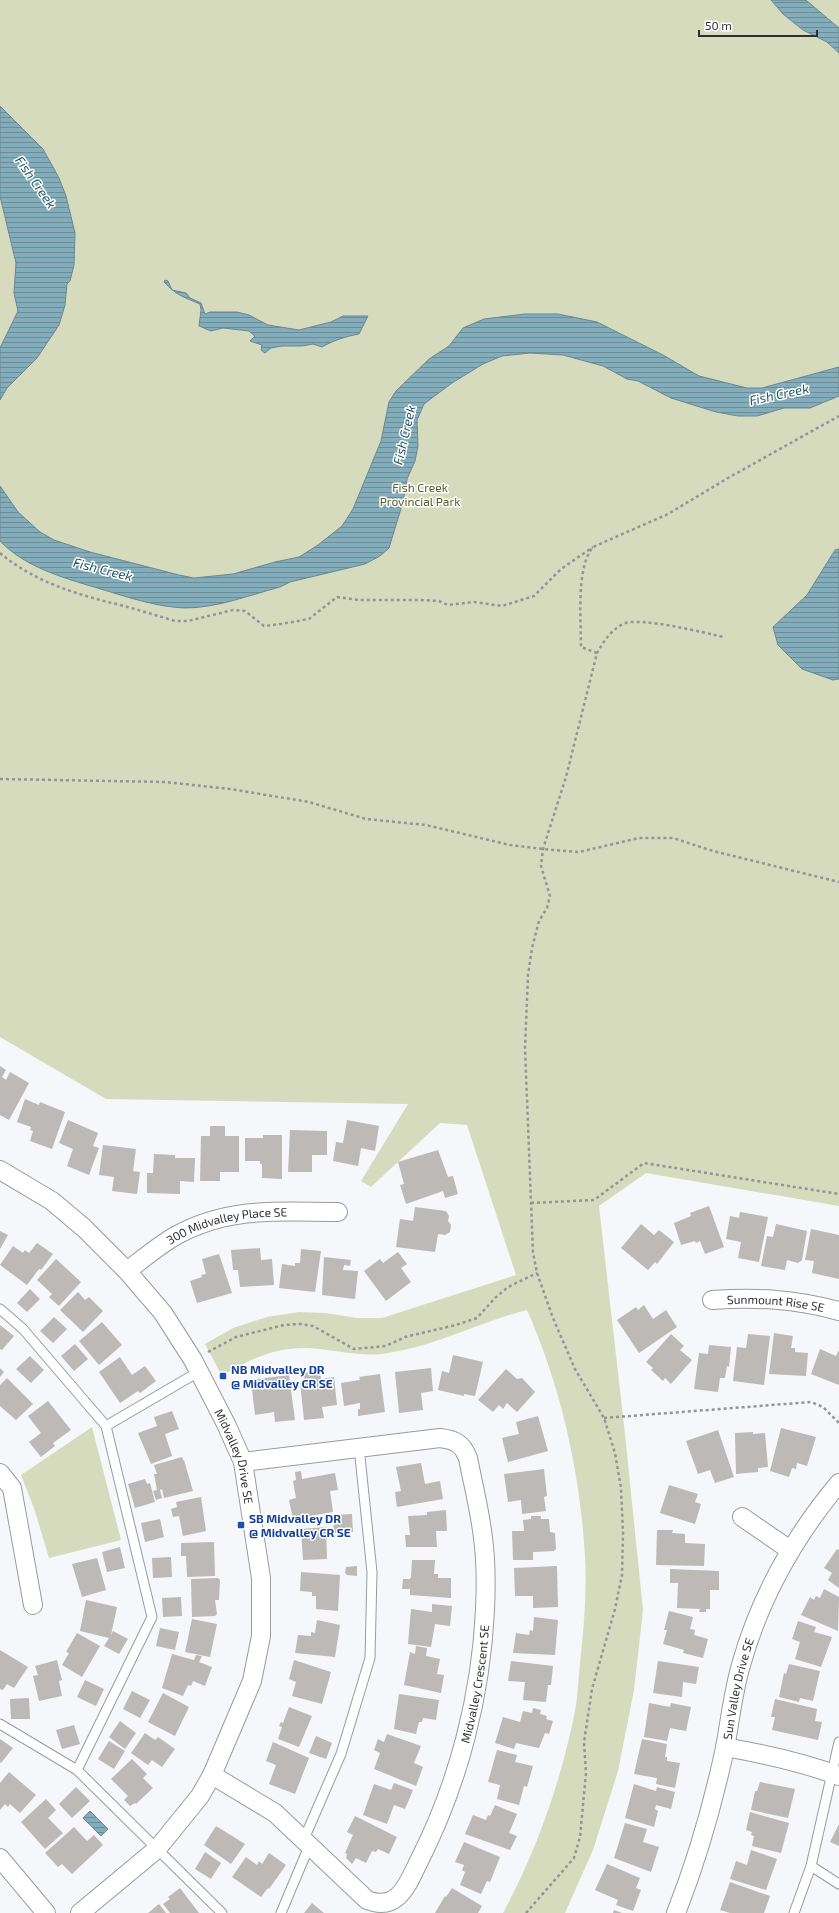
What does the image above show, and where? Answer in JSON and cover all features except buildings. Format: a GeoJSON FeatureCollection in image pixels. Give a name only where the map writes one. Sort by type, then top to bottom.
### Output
{"type":"FeatureCollection","features":[{"type":"Feature","properties":{"kind":"street","name":"Midvalley Drive SE"},"geometry":{"type":"LineString","coordinates":[[0,1170],[52,1201],[84,1228],[127,1271],[163,1313],[196,1365],[242,1462],[260,1578],[261,1636],[252,1681],[212,1775],[200,1796],[157,1849],[80,1913]]}},
{"type":"Feature","properties":{"kind":"street","name":"300 Midvalley Place SE"},"geometry":{"type":"LineString","coordinates":[[127,1271],[175,1236],[200,1223],[224,1216],[256,1212],[338,1212]]}},
{"type":"Feature","properties":{"kind":"street","name":"Sunmount Rise SE"},"geometry":{"type":"LineString","coordinates":[[712,1300],[750,1298],[786,1300],[839,1311]]}},
{"type":"Feature","properties":{"kind":"street","name":"Midvalley Crescent SE"},"geometry":{"type":"LineString","coordinates":[[212,1775],[275,1813],[307,1841],[367,1900],[375,1904],[384,1905],[401,1896],[438,1823],[462,1753],[479,1673],[485,1610],[483,1538],[464,1448],[451,1440],[440,1438],[242,1462]]}},
{"type":"Feature","properties":{"kind":"street"},"geometry":{"type":"LineString","coordinates":[[0,1473],[12,1488],[33,1605]]}},
{"type":"Feature","properties":{"kind":"street","name":"Sun Valley Drive SE"},"geometry":{"type":"LineString","coordinates":[[676,1913],[708,1821],[725,1747],[732,1702],[745,1651],[760,1609],[790,1550],[822,1504],[839,1483]]}},
{"type":"Feature","properties":{"kind":"street"},"geometry":{"type":"LineString","coordinates":[[742,1517],[790,1550]]}},
{"type":"Feature","properties":{"kind":"street"},"geometry":{"type":"LineString","coordinates":[[725,1747],[772,1756],[836,1775]]}},
{"type":"Feature","properties":{"kind":"street"},"geometry":{"type":"LineString","coordinates":[[0,1858],[46,1913]]}},
{"type":"Feature","properties":{"kind":"lane"},"geometry":{"type":"LineString","coordinates":[[0,1309],[23,1329],[106,1426],[152,1617],[76,1770]]}},
{"type":"Feature","properties":{"kind":"lane"},"geometry":{"type":"LineString","coordinates":[[106,1426],[196,1365]]}},
{"type":"Feature","properties":{"kind":"lane"},"geometry":{"type":"LineString","coordinates":[[281,1913],[341,1754],[370,1658],[372,1572],[359,1447]]}},
{"type":"Feature","properties":{"kind":"lane"},"geometry":{"type":"LineString","coordinates":[[0,1724],[76,1770],[222,1913]]}},
{"type":"Feature","properties":{"kind":"lane"},"geometry":{"type":"LineString","coordinates":[[794,1913],[811,1866],[836,1775],[839,1742]]}},
{"type":"Feature","properties":{"kind":"lane"},"geometry":{"type":"LineString","coordinates":[[811,1866],[839,1884]]}},
{"type":"Feature","properties":{"kind":"path"},"geometry":{"type":"LineString","coordinates":[[0,553],[40,579],[55,586],[86,597],[175,621],[188,621],[222,612],[245,611],[264,626],[281,624],[309,619],[332,599],[342,597],[359,600],[439,601],[448,605],[474,602],[502,606],[534,596],[561,569],[593,547],[668,514],[728,478],[839,416]]}},
{"type":"Feature","properties":{"kind":"path"},"geometry":{"type":"LineString","coordinates":[[593,547],[589,552],[581,578],[581,647],[597,654]]}},
{"type":"Feature","properties":{"kind":"path"},"geometry":{"type":"LineString","coordinates":[[526,1913],[574,1858],[580,1837],[586,1773],[584,1742],[592,1689],[615,1610],[622,1574],[623,1533],[621,1488],[615,1453],[604,1418],[575,1369],[553,1318],[537,1273],[533,1253],[526,1022],[528,975],[532,948],[539,921],[547,908],[550,896],[541,866],[543,849],[566,777],[597,654],[607,635],[624,623],[650,622],[724,637]]}},
{"type":"Feature","properties":{"kind":"path"},"geometry":{"type":"LineString","coordinates":[[0,779],[165,782],[230,789],[309,802],[366,819],[426,825],[510,845],[543,849],[579,852],[638,838],[673,838],[713,851],[839,882]]}},
{"type":"Feature","properties":{"kind":"path"},"geometry":{"type":"LineString","coordinates":[[531,1203],[594,1200],[644,1163],[839,1194]]}},
{"type":"Feature","properties":{"kind":"path"},"geometry":{"type":"LineString","coordinates":[[196,1365],[236,1337],[284,1325],[300,1324],[313,1326],[354,1349],[386,1346],[405,1337],[456,1325],[477,1318],[495,1298],[508,1287],[537,1273]]}},
{"type":"Feature","properties":{"kind":"path"},"geometry":{"type":"LineString","coordinates":[[604,1418],[811,1402],[823,1407],[839,1423]]}},
{"type":"Feature","properties":{"kind":"green space","name":"Fish Creek Provincial Park"},"geometry":{"type":"Polygon","coordinates":[[[0,0],[839,0],[839,1206],[646,1173],[599,1206],[643,1610],[634,1690],[618,1771],[593,1850],[565,1913],[503,1913],[536,1842],[546,1817],[562,1767],[576,1703],[583,1636],[585,1596],[586,1569],[579,1493],[567,1430],[550,1369],[527,1310],[406,1350],[378,1354],[358,1354],[295,1348],[273,1352],[262,1356],[222,1376],[205,1344],[233,1328],[267,1317],[299,1312],[325,1313],[357,1318],[382,1318],[516,1275],[467,1125],[440,1123],[371,1187],[361,1181],[408,1104],[106,1099],[0,1037],[0,0]]]}},
{"type":"Feature","properties":{"kind":"green space"},"geometry":{"type":"Polygon","coordinates":[[[92,1427],[121,1540],[49,1558],[34,1508],[21,1475],[92,1427]]]}},
{"type":"Feature","properties":{"kind":"water"},"geometry":{"type":"Polygon","coordinates":[[[771,0],[807,1],[839,28],[839,53],[827,42],[803,30],[783,14],[771,0]]]}},
{"type":"Feature","properties":{"kind":"water","name":"Fish Creek"},"geometry":{"type":"Polygon","coordinates":[[[0,106],[43,149],[59,178],[66,196],[75,233],[74,265],[70,281],[67,284],[65,305],[59,325],[37,358],[7,388],[0,400],[0,348],[18,311],[14,293],[16,263],[0,196],[0,106]]]}},
{"type":"Feature","properties":{"kind":"water"},"geometry":{"type":"Polygon","coordinates":[[[165,280],[168,281],[172,289],[164,282],[165,280]]]}},
{"type":"Feature","properties":{"kind":"water"},"geometry":{"type":"Polygon","coordinates":[[[173,290],[186,293],[190,298],[201,303],[205,314],[210,312],[237,312],[249,315],[268,325],[299,330],[331,322],[343,316],[368,316],[359,334],[340,339],[322,347],[313,344],[302,346],[282,346],[271,348],[265,353],[261,350],[262,345],[250,341],[255,336],[249,331],[223,328],[211,331],[199,326],[201,310],[200,304],[181,296],[173,290]]]}},
{"type":"Feature","properties":{"kind":"water","name":"Fish Creek"},"geometry":{"type":"Polygon","coordinates":[[[525,314],[558,314],[597,322],[663,355],[699,376],[747,388],[762,388],[839,367],[839,396],[810,408],[784,408],[757,416],[738,416],[716,412],[671,398],[638,381],[627,379],[603,366],[563,355],[530,353],[502,356],[483,364],[452,383],[424,404],[417,420],[418,446],[415,461],[407,479],[403,502],[389,548],[380,556],[365,564],[290,582],[280,587],[209,606],[185,608],[165,606],[134,599],[76,582],[35,566],[11,551],[0,541],[0,486],[18,512],[40,532],[54,540],[90,552],[179,575],[194,578],[233,574],[299,557],[318,545],[342,526],[353,509],[381,441],[389,402],[396,391],[429,359],[449,346],[463,328],[484,319],[525,314]]]}},
{"type":"Feature","properties":{"kind":"water"},"geometry":{"type":"Polygon","coordinates":[[[839,549],[839,679],[833,680],[802,669],[778,645],[773,627],[807,595],[835,550],[839,549]]]}},
{"type":"Feature","properties":{"kind":"water"},"geometry":{"type":"Polygon","coordinates":[[[90,1811],[108,1829],[101,1836],[83,1818],[90,1811]]]}},
{"type":"Feature","properties":{"kind":"place","name":"NB Midvalley DR @ Midvalley CR SE"},"geometry":{"type":"Point","coordinates":[223,1376]}},
{"type":"Feature","properties":{"kind":"place","name":"SB Midvalley DR @ Midvalley CR SE"},"geometry":{"type":"Point","coordinates":[241,1525]}}]}
